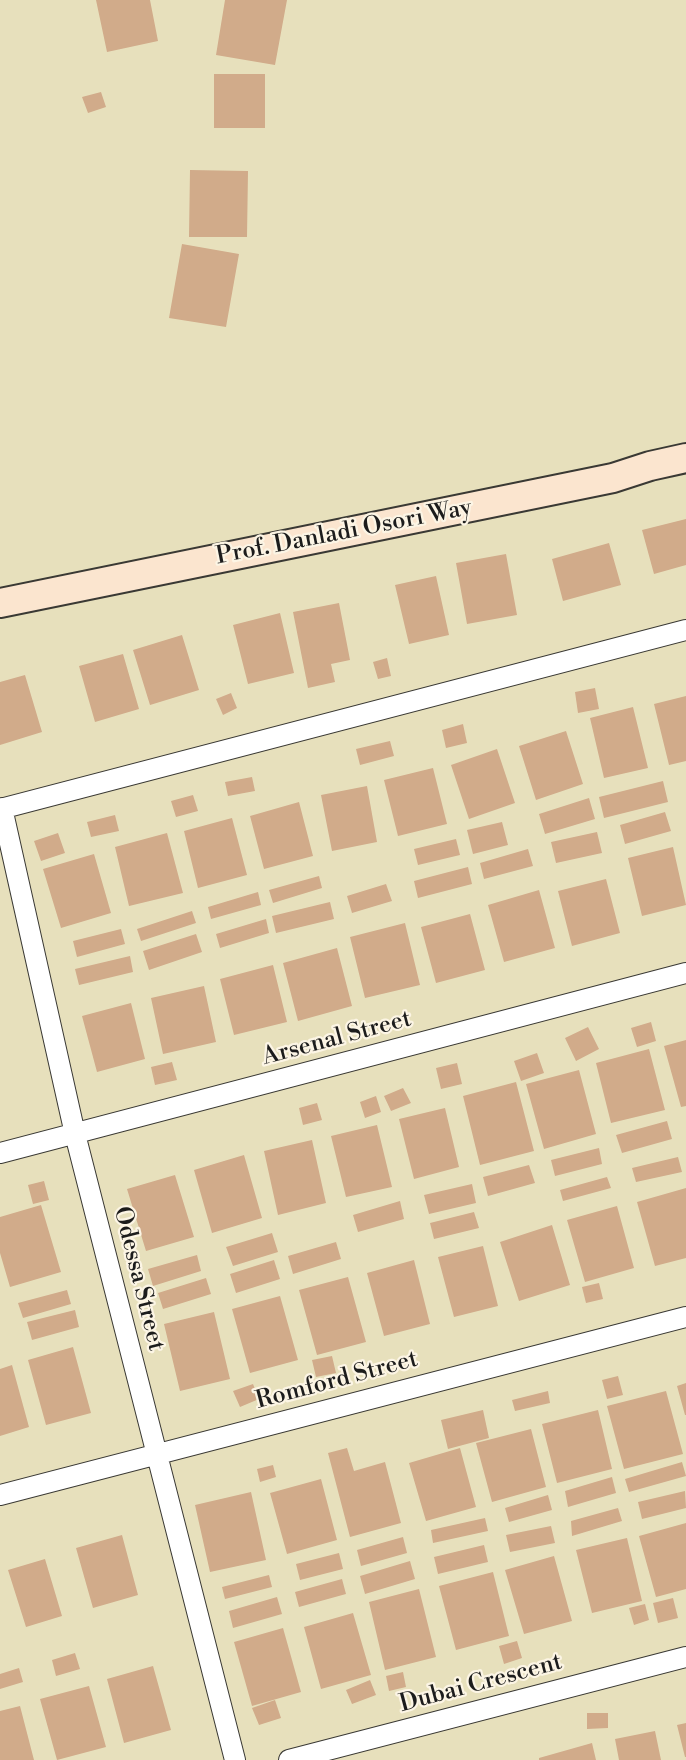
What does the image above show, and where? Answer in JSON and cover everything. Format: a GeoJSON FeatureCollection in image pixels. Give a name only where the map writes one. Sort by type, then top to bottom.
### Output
{"type":"FeatureCollection","features":[{"type":"Feature","properties":{"kind":"street","name":"Prof. Danladi Osori Way"},"geometry":{"type":"LineString","coordinates":[[0,603],[613,478],[650,465],[686,458]]}},
{"type":"Feature","properties":{"kind":"street"},"geometry":{"type":"LineString","coordinates":[[1,808],[686,630]]}},
{"type":"Feature","properties":{"kind":"street","name":"Odessa Street"},"geometry":{"type":"LineString","coordinates":[[1,808],[75,1134],[235,1760]]}},
{"type":"Feature","properties":{"kind":"street","name":"Arsenal Street"},"geometry":{"type":"LineString","coordinates":[[0,1153],[686,973]]}},
{"type":"Feature","properties":{"kind":"street","name":"Romford Street"},"geometry":{"type":"LineString","coordinates":[[0,1495],[686,1317]]}},
{"type":"Feature","properties":{"kind":"street","name":"Dubai Crescent"},"geometry":{"type":"LineString","coordinates":[[290,1760],[686,1657]]}},
{"type":"Feature","properties":{"kind":"building"},"geometry":{"type":"Polygon","coordinates":[[[96,0],[150,0],[158,41],[107,52],[96,0]]]}},
{"type":"Feature","properties":{"kind":"building"},"geometry":{"type":"Polygon","coordinates":[[[225,0],[287,0],[275,65],[216,55],[225,0]]]}},
{"type":"Feature","properties":{"kind":"building"},"geometry":{"type":"Polygon","coordinates":[[[214,74],[265,74],[265,128],[214,128],[214,74]]]}},
{"type":"Feature","properties":{"kind":"building"},"geometry":{"type":"Polygon","coordinates":[[[101,92],[106,107],[88,113],[82,97],[101,92]]]}},
{"type":"Feature","properties":{"kind":"building"},"geometry":{"type":"Polygon","coordinates":[[[190,170],[248,171],[247,237],[189,237],[190,170]]]}},
{"type":"Feature","properties":{"kind":"building"},"geometry":{"type":"Polygon","coordinates":[[[182,244],[239,254],[226,327],[169,318],[182,244]]]}},
{"type":"Feature","properties":{"kind":"building"},"geometry":{"type":"Polygon","coordinates":[[[686,519],[686,565],[654,574],[642,530],[686,519]]]}},
{"type":"Feature","properties":{"kind":"building"},"geometry":{"type":"Polygon","coordinates":[[[609,543],[621,585],[563,601],[552,559],[609,543]]]}},
{"type":"Feature","properties":{"kind":"building"},"geometry":{"type":"Polygon","coordinates":[[[506,554],[517,615],[467,624],[456,563],[506,554]]]}},
{"type":"Feature","properties":{"kind":"building"},"geometry":{"type":"Polygon","coordinates":[[[436,576],[449,635],[409,644],[395,585],[436,576]]]}},
{"type":"Feature","properties":{"kind":"building"},"geometry":{"type":"Polygon","coordinates":[[[339,603],[350,660],[331,664],[335,682],[308,688],[293,612],[339,603]]]}},
{"type":"Feature","properties":{"kind":"building"},"geometry":{"type":"Polygon","coordinates":[[[280,613],[294,673],[248,684],[233,625],[280,613]]]}},
{"type":"Feature","properties":{"kind":"building"},"geometry":{"type":"Polygon","coordinates":[[[182,635],[199,690],[150,705],[133,650],[182,635]]]}},
{"type":"Feature","properties":{"kind":"building"},"geometry":{"type":"Polygon","coordinates":[[[123,654],[139,709],[95,722],[79,666],[123,654]]]}},
{"type":"Feature","properties":{"kind":"building"},"geometry":{"type":"Polygon","coordinates":[[[387,658],[391,676],[378,679],[373,662],[387,658]]]}},
{"type":"Feature","properties":{"kind":"building"},"geometry":{"type":"Polygon","coordinates":[[[25,675],[42,732],[0,745],[0,682],[25,675]]]}},
{"type":"Feature","properties":{"kind":"building"},"geometry":{"type":"Polygon","coordinates":[[[595,688],[599,709],[578,713],[575,692],[595,688]]]}},
{"type":"Feature","properties":{"kind":"building"},"geometry":{"type":"Polygon","coordinates":[[[231,693],[237,708],[223,715],[216,699],[231,693]]]}},
{"type":"Feature","properties":{"kind":"building"},"geometry":{"type":"Polygon","coordinates":[[[686,696],[686,761],[669,765],[654,704],[686,696]]]}},
{"type":"Feature","properties":{"kind":"building"},"geometry":{"type":"Polygon","coordinates":[[[633,707],[648,768],[604,778],[590,718],[633,707]]]}},
{"type":"Feature","properties":{"kind":"building"},"geometry":{"type":"Polygon","coordinates":[[[463,724],[467,743],[446,748],[442,730],[463,724]]]}},
{"type":"Feature","properties":{"kind":"building"},"geometry":{"type":"Polygon","coordinates":[[[566,731],[583,784],[536,800],[519,746],[566,731]]]}},
{"type":"Feature","properties":{"kind":"building"},"geometry":{"type":"Polygon","coordinates":[[[390,741],[394,756],[360,765],[356,749],[390,741]]]}},
{"type":"Feature","properties":{"kind":"building"},"geometry":{"type":"Polygon","coordinates":[[[497,749],[515,803],[469,819],[451,765],[497,749]]]}},
{"type":"Feature","properties":{"kind":"building"},"geometry":{"type":"Polygon","coordinates":[[[433,768],[447,824],[398,836],[384,780],[433,768]]]}},
{"type":"Feature","properties":{"kind":"building"},"geometry":{"type":"Polygon","coordinates":[[[252,777],[255,791],[228,796],[225,782],[252,777]]]}},
{"type":"Feature","properties":{"kind":"building"},"geometry":{"type":"Polygon","coordinates":[[[663,781],[668,802],[604,818],[599,797],[663,781]]]}},
{"type":"Feature","properties":{"kind":"building"},"geometry":{"type":"Polygon","coordinates":[[[367,786],[377,842],[332,851],[321,795],[367,786]]]}},
{"type":"Feature","properties":{"kind":"building"},"geometry":{"type":"Polygon","coordinates":[[[193,795],[198,811],[176,817],[171,801],[193,795]]]}},
{"type":"Feature","properties":{"kind":"building"},"geometry":{"type":"Polygon","coordinates":[[[589,798],[595,819],[545,834],[539,814],[589,798]]]}},
{"type":"Feature","properties":{"kind":"building"},"geometry":{"type":"Polygon","coordinates":[[[299,802],[313,856],[264,869],[250,816],[299,802]]]}},
{"type":"Feature","properties":{"kind":"building"},"geometry":{"type":"Polygon","coordinates":[[[665,812],[671,831],[625,844],[620,825],[665,812]]]}},
{"type":"Feature","properties":{"kind":"building"},"geometry":{"type":"Polygon","coordinates":[[[115,815],[119,831],[91,837],[87,822],[115,815]]]}},
{"type":"Feature","properties":{"kind":"building"},"geometry":{"type":"Polygon","coordinates":[[[232,818],[247,875],[198,888],[184,831],[232,818]]]}},
{"type":"Feature","properties":{"kind":"building"},"geometry":{"type":"Polygon","coordinates":[[[502,822],[508,845],[473,854],[467,830],[502,822]]]}},
{"type":"Feature","properties":{"kind":"building"},"geometry":{"type":"Polygon","coordinates":[[[597,832],[602,853],[556,863],[551,842],[597,832]]]}},
{"type":"Feature","properties":{"kind":"building"},"geometry":{"type":"Polygon","coordinates":[[[58,833],[65,853],[41,861],[34,841],[58,833]]]}},
{"type":"Feature","properties":{"kind":"building"},"geometry":{"type":"Polygon","coordinates":[[[167,833],[183,893],[129,906],[115,847],[167,833]]]}},
{"type":"Feature","properties":{"kind":"building"},"geometry":{"type":"Polygon","coordinates":[[[456,839],[460,855],[418,865],[414,849],[456,839]]]}},
{"type":"Feature","properties":{"kind":"building"},"geometry":{"type":"Polygon","coordinates":[[[673,847],[686,905],[642,916],[628,858],[673,847]]]}},
{"type":"Feature","properties":{"kind":"building"},"geometry":{"type":"Polygon","coordinates":[[[528,849],[533,866],[484,879],[480,863],[528,849]]]}},
{"type":"Feature","properties":{"kind":"building"},"geometry":{"type":"Polygon","coordinates":[[[94,854],[111,913],[61,928],[43,869],[94,854]]]}},
{"type":"Feature","properties":{"kind":"building"},"geometry":{"type":"Polygon","coordinates":[[[468,867],[472,884],[418,898],[414,881],[468,867]]]}},
{"type":"Feature","properties":{"kind":"building"},"geometry":{"type":"Polygon","coordinates":[[[319,876],[322,888],[273,903],[269,890],[319,876]]]}},
{"type":"Feature","properties":{"kind":"building"},"geometry":{"type":"Polygon","coordinates":[[[606,879],[620,933],[572,946],[558,891],[606,879]]]}},
{"type":"Feature","properties":{"kind":"building"},"geometry":{"type":"Polygon","coordinates":[[[386,884],[392,901],[352,913],[347,896],[386,884]]]}},
{"type":"Feature","properties":{"kind":"building"},"geometry":{"type":"Polygon","coordinates":[[[539,890],[555,948],[504,962],[488,905],[539,890]]]}},
{"type":"Feature","properties":{"kind":"building"},"geometry":{"type":"Polygon","coordinates":[[[258,892],[261,905],[211,919],[208,907],[258,892]]]}},
{"type":"Feature","properties":{"kind":"building"},"geometry":{"type":"Polygon","coordinates":[[[330,902],[334,919],[276,933],[272,916],[330,902]]]}},
{"type":"Feature","properties":{"kind":"building"},"geometry":{"type":"Polygon","coordinates":[[[192,911],[196,923],[141,941],[137,929],[192,911]]]}},
{"type":"Feature","properties":{"kind":"building"},"geometry":{"type":"Polygon","coordinates":[[[470,914],[485,970],[436,983],[421,927],[470,914]]]}},
{"type":"Feature","properties":{"kind":"building"},"geometry":{"type":"Polygon","coordinates":[[[266,919],[269,933],[220,948],[216,934],[266,919]]]}},
{"type":"Feature","properties":{"kind":"building"},"geometry":{"type":"Polygon","coordinates":[[[405,923],[420,985],[365,998],[350,937],[405,923]]]}},
{"type":"Feature","properties":{"kind":"building"},"geometry":{"type":"Polygon","coordinates":[[[121,929],[125,944],[77,957],[73,941],[121,929]]]}},
{"type":"Feature","properties":{"kind":"building"},"geometry":{"type":"Polygon","coordinates":[[[196,934],[202,952],[149,970],[143,951],[196,934]]]}},
{"type":"Feature","properties":{"kind":"building"},"geometry":{"type":"Polygon","coordinates":[[[337,948],[352,1006],[298,1021],[283,963],[337,948]]]}},
{"type":"Feature","properties":{"kind":"building"},"geometry":{"type":"Polygon","coordinates":[[[130,956],[133,972],[79,985],[75,969],[130,956]]]}},
{"type":"Feature","properties":{"kind":"building"},"geometry":{"type":"Polygon","coordinates":[[[273,965],[287,1022],[234,1035],[220,979],[273,965]]]}},
{"type":"Feature","properties":{"kind":"building"},"geometry":{"type":"Polygon","coordinates":[[[204,986],[216,1042],[163,1054],[151,998],[204,986]]]}},
{"type":"Feature","properties":{"kind":"building"},"geometry":{"type":"Polygon","coordinates":[[[131,1003],[145,1059],[97,1072],[82,1016],[131,1003]]]}},
{"type":"Feature","properties":{"kind":"building"},"geometry":{"type":"Polygon","coordinates":[[[651,1022],[656,1041],[637,1047],[631,1028],[651,1022]]]}},
{"type":"Feature","properties":{"kind":"building"},"geometry":{"type":"Polygon","coordinates":[[[588,1027],[599,1049],[576,1061],[565,1038],[588,1027]]]}},
{"type":"Feature","properties":{"kind":"building"},"geometry":{"type":"Polygon","coordinates":[[[686,1040],[686,1106],[681,1107],[664,1046],[686,1040]]]}},
{"type":"Feature","properties":{"kind":"building"},"geometry":{"type":"Polygon","coordinates":[[[649,1049],[665,1110],[611,1123],[596,1063],[649,1049]]]}},
{"type":"Feature","properties":{"kind":"building"},"geometry":{"type":"Polygon","coordinates":[[[537,1053],[544,1073],[521,1081],[514,1061],[537,1053]]]}},
{"type":"Feature","properties":{"kind":"building"},"geometry":{"type":"Polygon","coordinates":[[[172,1062],[177,1080],[155,1085],[151,1067],[172,1062]]]}},
{"type":"Feature","properties":{"kind":"building"},"geometry":{"type":"Polygon","coordinates":[[[457,1063],[462,1084],[441,1089],[436,1068],[457,1063]]]}},
{"type":"Feature","properties":{"kind":"building"},"geometry":{"type":"Polygon","coordinates":[[[579,1070],[596,1134],[544,1149],[526,1084],[579,1070]]]}},
{"type":"Feature","properties":{"kind":"building"},"geometry":{"type":"Polygon","coordinates":[[[516,1082],[534,1151],[480,1165],[463,1096],[516,1082]]]}},
{"type":"Feature","properties":{"kind":"building"},"geometry":{"type":"Polygon","coordinates":[[[403,1088],[411,1103],[391,1111],[384,1096],[403,1088]]]}},
{"type":"Feature","properties":{"kind":"building"},"geometry":{"type":"Polygon","coordinates":[[[376,1096],[381,1112],[365,1118],[360,1102],[376,1096]]]}},
{"type":"Feature","properties":{"kind":"building"},"geometry":{"type":"Polygon","coordinates":[[[317,1103],[322,1120],[303,1125],[299,1108],[317,1103]]]}},
{"type":"Feature","properties":{"kind":"building"},"geometry":{"type":"Polygon","coordinates":[[[445,1108],[459,1167],[414,1179],[399,1119],[445,1108]]]}},
{"type":"Feature","properties":{"kind":"building"},"geometry":{"type":"Polygon","coordinates":[[[667,1121],[672,1139],[622,1153],[616,1135],[667,1121]]]}},
{"type":"Feature","properties":{"kind":"building"},"geometry":{"type":"Polygon","coordinates":[[[377,1125],[392,1187],[346,1197],[331,1136],[377,1125]]]}},
{"type":"Feature","properties":{"kind":"building"},"geometry":{"type":"Polygon","coordinates":[[[312,1140],[326,1203],[278,1215],[264,1151],[312,1140]]]}},
{"type":"Feature","properties":{"kind":"building"},"geometry":{"type":"Polygon","coordinates":[[[599,1148],[602,1164],[555,1176],[551,1160],[599,1148]]]}},
{"type":"Feature","properties":{"kind":"building"},"geometry":{"type":"Polygon","coordinates":[[[244,1155],[262,1218],[212,1233],[194,1170],[244,1155]]]}},
{"type":"Feature","properties":{"kind":"building"},"geometry":{"type":"Polygon","coordinates":[[[678,1157],[682,1172],[636,1182],[632,1168],[678,1157]]]}},
{"type":"Feature","properties":{"kind":"building"},"geometry":{"type":"Polygon","coordinates":[[[529,1165],[535,1183],[488,1196],[483,1177],[529,1165]]]}},
{"type":"Feature","properties":{"kind":"building"},"geometry":{"type":"Polygon","coordinates":[[[175,1175],[194,1237],[146,1251],[127,1189],[175,1175]]]}},
{"type":"Feature","properties":{"kind":"building"},"geometry":{"type":"Polygon","coordinates":[[[607,1177],[611,1188],[563,1201],[560,1190],[607,1177]]]}},
{"type":"Feature","properties":{"kind":"building"},"geometry":{"type":"Polygon","coordinates":[[[44,1181],[49,1200],[33,1204],[28,1185],[44,1181]]]}},
{"type":"Feature","properties":{"kind":"building"},"geometry":{"type":"Polygon","coordinates":[[[472,1184],[476,1203],[429,1214],[424,1195],[472,1184]]]}},
{"type":"Feature","properties":{"kind":"building"},"geometry":{"type":"Polygon","coordinates":[[[686,1188],[686,1258],[655,1266],[637,1202],[686,1188]]]}},
{"type":"Feature","properties":{"kind":"building"},"geometry":{"type":"Polygon","coordinates":[[[400,1201],[404,1219],[358,1232],[353,1215],[400,1201]]]}},
{"type":"Feature","properties":{"kind":"building"},"geometry":{"type":"Polygon","coordinates":[[[41,1205],[61,1272],[10,1287],[0,1253],[0,1217],[41,1205]]]}},
{"type":"Feature","properties":{"kind":"building"},"geometry":{"type":"Polygon","coordinates":[[[617,1206],[634,1268],[585,1282],[567,1220],[617,1206]]]}},
{"type":"Feature","properties":{"kind":"building"},"geometry":{"type":"Polygon","coordinates":[[[474,1212],[479,1228],[434,1239],[430,1223],[474,1212]]]}},
{"type":"Feature","properties":{"kind":"building"},"geometry":{"type":"Polygon","coordinates":[[[552,1225],[570,1285],[519,1301],[500,1242],[552,1225]]]}},
{"type":"Feature","properties":{"kind":"building"},"geometry":{"type":"Polygon","coordinates":[[[272,1233],[278,1252],[233,1266],[226,1247],[272,1233]]]}},
{"type":"Feature","properties":{"kind":"building"},"geometry":{"type":"Polygon","coordinates":[[[336,1242],[341,1259],[293,1274],[288,1256],[336,1242]]]}},
{"type":"Feature","properties":{"kind":"building"},"geometry":{"type":"Polygon","coordinates":[[[483,1246],[498,1306],[454,1317],[438,1257],[483,1246]]]}},
{"type":"Feature","properties":{"kind":"building"},"geometry":{"type":"Polygon","coordinates":[[[197,1255],[201,1271],[153,1286],[148,1269],[197,1255]]]}},
{"type":"Feature","properties":{"kind":"building"},"geometry":{"type":"Polygon","coordinates":[[[274,1260],[280,1279],[236,1293],[230,1274],[274,1260]]]}},
{"type":"Feature","properties":{"kind":"building"},"geometry":{"type":"Polygon","coordinates":[[[414,1260],[430,1324],[384,1336],[367,1273],[414,1260]]]}},
{"type":"Feature","properties":{"kind":"building"},"geometry":{"type":"Polygon","coordinates":[[[348,1277],[366,1342],[317,1355],[299,1290],[348,1277]]]}},
{"type":"Feature","properties":{"kind":"building"},"geometry":{"type":"Polygon","coordinates":[[[206,1278],[211,1294],[163,1309],[158,1293],[206,1278]]]}},
{"type":"Feature","properties":{"kind":"building"},"geometry":{"type":"Polygon","coordinates":[[[599,1283],[603,1299],[586,1303],[582,1287],[599,1283]]]}},
{"type":"Feature","properties":{"kind":"building"},"geometry":{"type":"Polygon","coordinates":[[[67,1290],[71,1304],[23,1318],[18,1303],[67,1290]]]}},
{"type":"Feature","properties":{"kind":"building"},"geometry":{"type":"Polygon","coordinates":[[[280,1296],[298,1360],[250,1373],[232,1309],[280,1296]]]}},
{"type":"Feature","properties":{"kind":"building"},"geometry":{"type":"Polygon","coordinates":[[[75,1310],[79,1327],[32,1340],[27,1322],[75,1310]]]}},
{"type":"Feature","properties":{"kind":"building"},"geometry":{"type":"Polygon","coordinates":[[[214,1312],[230,1379],[180,1391],[164,1324],[214,1312]]]}},
{"type":"Feature","properties":{"kind":"building"},"geometry":{"type":"Polygon","coordinates":[[[73,1347],[91,1413],[46,1425],[28,1360],[73,1347]]]}},
{"type":"Feature","properties":{"kind":"building"},"geometry":{"type":"Polygon","coordinates":[[[332,1356],[336,1373],[316,1377],[312,1360],[332,1356]]]}},
{"type":"Feature","properties":{"kind":"building"},"geometry":{"type":"Polygon","coordinates":[[[12,1365],[29,1427],[0,1436],[0,1369],[12,1365]]]}},
{"type":"Feature","properties":{"kind":"building"},"geometry":{"type":"Polygon","coordinates":[[[618,1376],[623,1395],[607,1399],[602,1380],[618,1376]]]}},
{"type":"Feature","properties":{"kind":"building"},"geometry":{"type":"Polygon","coordinates":[[[686,1383],[686,1415],[685,1415],[677,1386],[686,1383]]]}},
{"type":"Feature","properties":{"kind":"building"},"geometry":{"type":"Polygon","coordinates":[[[253,1384],[259,1399],[240,1407],[233,1391],[253,1384]]]}},
{"type":"Feature","properties":{"kind":"building"},"geometry":{"type":"Polygon","coordinates":[[[548,1391],[550,1403],[515,1411],[512,1400],[548,1391]]]}},
{"type":"Feature","properties":{"kind":"building"},"geometry":{"type":"Polygon","coordinates":[[[666,1391],[683,1454],[624,1469],[607,1406],[666,1391]]]}},
{"type":"Feature","properties":{"kind":"building"},"geometry":{"type":"Polygon","coordinates":[[[483,1410],[489,1438],[448,1449],[441,1420],[483,1410]]]}},
{"type":"Feature","properties":{"kind":"building"},"geometry":{"type":"Polygon","coordinates":[[[598,1410],[612,1469],[557,1483],[542,1424],[598,1410]]]}},
{"type":"Feature","properties":{"kind":"building"},"geometry":{"type":"Polygon","coordinates":[[[531,1429],[546,1487],[492,1502],[476,1443],[531,1429]]]}},
{"type":"Feature","properties":{"kind":"building"},"geometry":{"type":"Polygon","coordinates":[[[347,1448],[354,1471],[385,1462],[401,1523],[350,1537],[328,1453],[347,1448]]]}},
{"type":"Feature","properties":{"kind":"building"},"geometry":{"type":"Polygon","coordinates":[[[460,1448],[476,1507],[426,1521],[409,1463],[460,1448]]]}},
{"type":"Feature","properties":{"kind":"building"},"geometry":{"type":"Polygon","coordinates":[[[682,1462],[686,1476],[629,1492],[625,1479],[682,1462]]]}},
{"type":"Feature","properties":{"kind":"building"},"geometry":{"type":"Polygon","coordinates":[[[273,1465],[276,1477],[260,1482],[257,1469],[273,1465]]]}},
{"type":"Feature","properties":{"kind":"building"},"geometry":{"type":"Polygon","coordinates":[[[612,1477],[616,1493],[568,1507],[565,1491],[612,1477]]]}},
{"type":"Feature","properties":{"kind":"building"},"geometry":{"type":"Polygon","coordinates":[[[321,1479],[337,1540],[287,1554],[270,1493],[321,1479]]]}},
{"type":"Feature","properties":{"kind":"building"},"geometry":{"type":"Polygon","coordinates":[[[685,1491],[686,1508],[642,1519],[638,1502],[685,1491]]]}},
{"type":"Feature","properties":{"kind":"building"},"geometry":{"type":"Polygon","coordinates":[[[251,1492],[266,1560],[210,1572],[195,1505],[251,1492]]]}},
{"type":"Feature","properties":{"kind":"building"},"geometry":{"type":"Polygon","coordinates":[[[548,1495],[552,1510],[509,1522],[505,1508],[548,1495]]]}},
{"type":"Feature","properties":{"kind":"building"},"geometry":{"type":"Polygon","coordinates":[[[618,1508],[622,1521],[572,1536],[571,1521],[618,1508]]]}},
{"type":"Feature","properties":{"kind":"building"},"geometry":{"type":"Polygon","coordinates":[[[485,1518],[488,1531],[433,1543],[431,1530],[485,1518]]]}},
{"type":"Feature","properties":{"kind":"building"},"geometry":{"type":"Polygon","coordinates":[[[686,1523],[686,1589],[656,1597],[639,1536],[686,1523]]]}},
{"type":"Feature","properties":{"kind":"building"},"geometry":{"type":"Polygon","coordinates":[[[551,1526],[555,1543],[510,1552],[506,1535],[551,1526]]]}},
{"type":"Feature","properties":{"kind":"building"},"geometry":{"type":"Polygon","coordinates":[[[122,1535],[138,1595],[93,1608],[76,1548],[122,1535]]]}},
{"type":"Feature","properties":{"kind":"building"},"geometry":{"type":"Polygon","coordinates":[[[403,1537],[407,1553],[361,1566],[357,1550],[403,1537]]]}},
{"type":"Feature","properties":{"kind":"building"},"geometry":{"type":"Polygon","coordinates":[[[627,1538],[642,1601],[592,1613],[576,1550],[627,1538]]]}},
{"type":"Feature","properties":{"kind":"building"},"geometry":{"type":"Polygon","coordinates":[[[484,1545],[488,1562],[438,1574],[434,1557],[484,1545]]]}},
{"type":"Feature","properties":{"kind":"building"},"geometry":{"type":"Polygon","coordinates":[[[339,1553],[343,1569],[300,1580],[296,1564],[339,1553]]]}},
{"type":"Feature","properties":{"kind":"building"},"geometry":{"type":"Polygon","coordinates":[[[554,1556],[572,1621],[524,1634],[505,1570],[554,1556]]]}},
{"type":"Feature","properties":{"kind":"building"},"geometry":{"type":"Polygon","coordinates":[[[45,1559],[62,1616],[26,1627],[8,1570],[45,1559]]]}},
{"type":"Feature","properties":{"kind":"building"},"geometry":{"type":"Polygon","coordinates":[[[410,1561],[415,1579],[365,1594],[360,1576],[410,1561]]]}},
{"type":"Feature","properties":{"kind":"building"},"geometry":{"type":"Polygon","coordinates":[[[493,1572],[509,1636],[456,1650],[439,1586],[493,1572]]]}},
{"type":"Feature","properties":{"kind":"building"},"geometry":{"type":"Polygon","coordinates":[[[269,1575],[272,1587],[225,1599],[222,1587],[269,1575]]]}},
{"type":"Feature","properties":{"kind":"building"},"geometry":{"type":"Polygon","coordinates":[[[342,1579],[346,1594],[299,1607],[295,1592],[342,1579]]]}},
{"type":"Feature","properties":{"kind":"building"},"geometry":{"type":"Polygon","coordinates":[[[419,1589],[436,1657],[385,1670],[369,1602],[419,1589]]]}},
{"type":"Feature","properties":{"kind":"building"},"geometry":{"type":"Polygon","coordinates":[[[277,1597],[282,1614],[233,1628],[229,1611],[277,1597]]]}},
{"type":"Feature","properties":{"kind":"building"},"geometry":{"type":"Polygon","coordinates":[[[673,1598],[678,1618],[658,1623],[653,1603],[673,1598]]]}},
{"type":"Feature","properties":{"kind":"building"},"geometry":{"type":"Polygon","coordinates":[[[645,1604],[649,1620],[634,1625],[629,1608],[645,1604]]]}},
{"type":"Feature","properties":{"kind":"building"},"geometry":{"type":"Polygon","coordinates":[[[353,1613],[371,1675],[321,1689],[304,1627],[353,1613]]]}},
{"type":"Feature","properties":{"kind":"building"},"geometry":{"type":"Polygon","coordinates":[[[283,1628],[301,1692],[252,1706],[234,1642],[283,1628]]]}},
{"type":"Feature","properties":{"kind":"building"},"geometry":{"type":"Polygon","coordinates":[[[517,1641],[522,1658],[504,1664],[499,1646],[517,1641]]]}},
{"type":"Feature","properties":{"kind":"building"},"geometry":{"type":"Polygon","coordinates":[[[75,1653],[80,1669],[56,1676],[52,1660],[75,1653]]]}},
{"type":"Feature","properties":{"kind":"building"},"geometry":{"type":"Polygon","coordinates":[[[153,1666],[171,1730],[124,1743],[107,1679],[153,1666]]]}},
{"type":"Feature","properties":{"kind":"building"},"geometry":{"type":"Polygon","coordinates":[[[19,1668],[23,1682],[0,1689],[0,1674],[19,1668]]]}},
{"type":"Feature","properties":{"kind":"building"},"geometry":{"type":"Polygon","coordinates":[[[403,1672],[406,1687],[389,1691],[386,1676],[403,1672]]]}},
{"type":"Feature","properties":{"kind":"building"},"geometry":{"type":"Polygon","coordinates":[[[370,1680],[376,1695],[352,1704],[346,1690],[370,1680]]]}},
{"type":"Feature","properties":{"kind":"building"},"geometry":{"type":"Polygon","coordinates":[[[89,1686],[106,1747],[57,1760],[40,1699],[89,1686]]]}},
{"type":"Feature","properties":{"kind":"building"},"geometry":{"type":"Polygon","coordinates":[[[275,1700],[281,1718],[259,1725],[252,1708],[275,1700]]]}},
{"type":"Feature","properties":{"kind":"building"},"geometry":{"type":"Polygon","coordinates":[[[20,1706],[34,1760],[0,1760],[0,1711],[20,1706]]]}},
{"type":"Feature","properties":{"kind":"building"},"geometry":{"type":"Polygon","coordinates":[[[587,1713],[608,1713],[608,1728],[587,1729],[587,1713]]]}},
{"type":"Feature","properties":{"kind":"building"},"geometry":{"type":"Polygon","coordinates":[[[686,1723],[686,1757],[685,1757],[677,1725],[686,1723]]]}},
{"type":"Feature","properties":{"kind":"building"},"geometry":{"type":"Polygon","coordinates":[[[655,1731],[661,1760],[619,1760],[615,1739],[655,1731]]]}},
{"type":"Feature","properties":{"kind":"building"},"geometry":{"type":"Polygon","coordinates":[[[592,1743],[596,1760],[539,1760],[539,1758],[592,1743]]]}}]}
